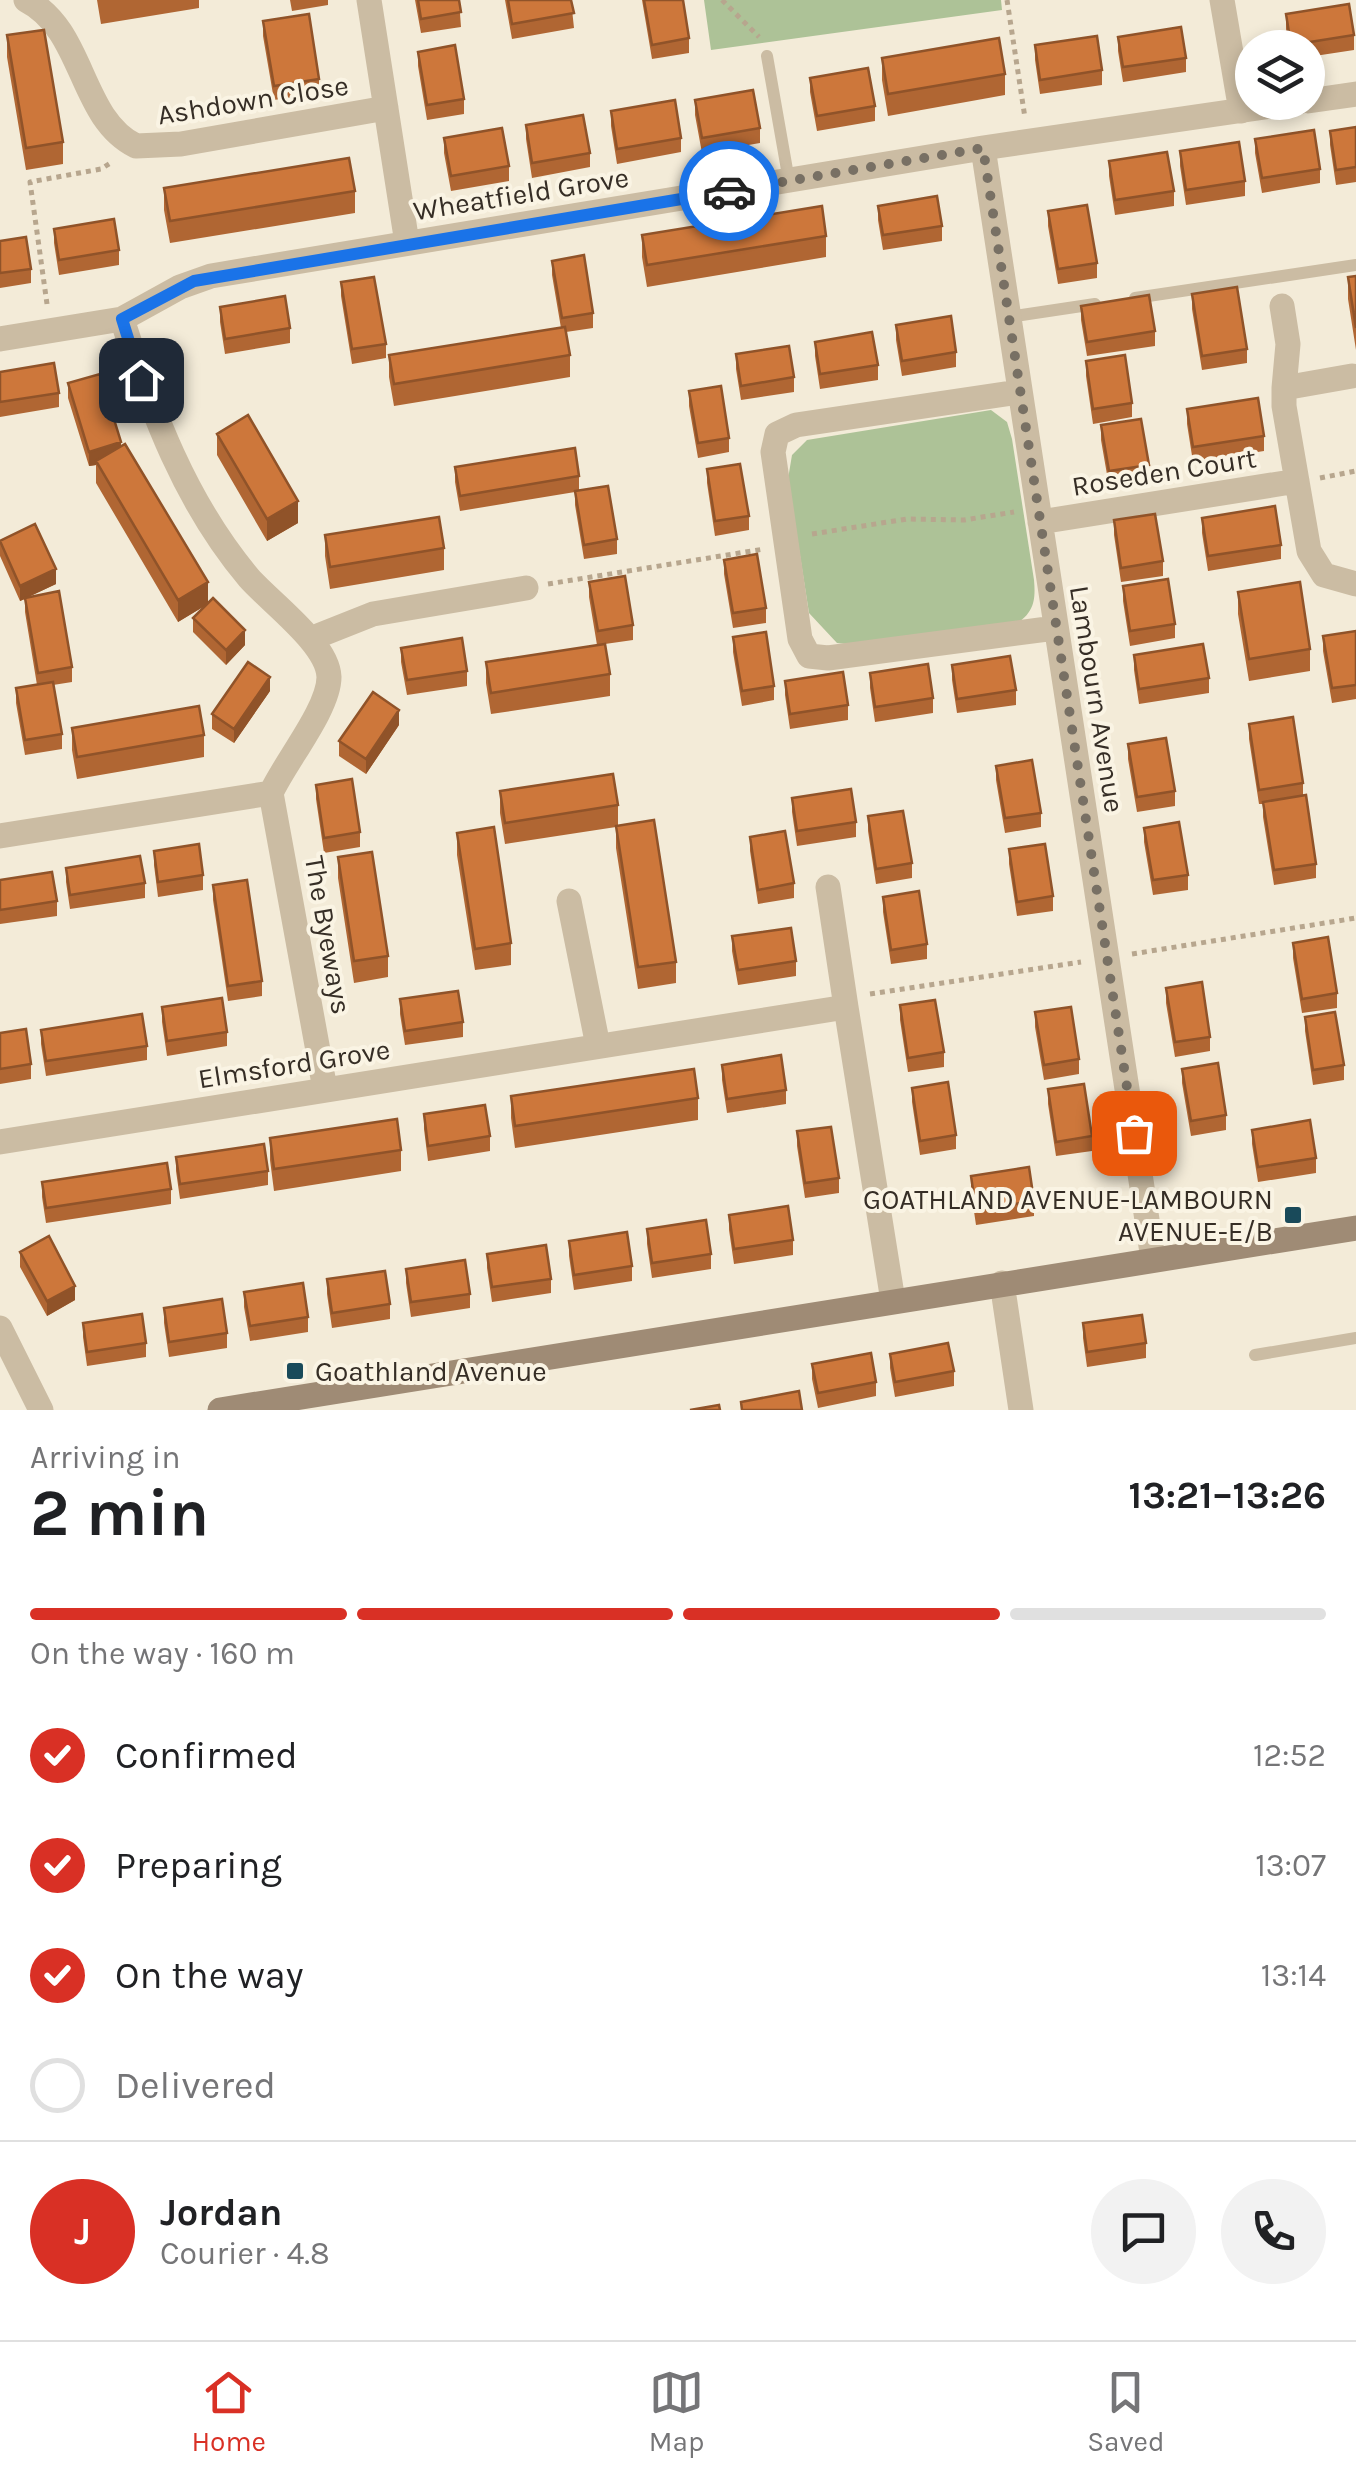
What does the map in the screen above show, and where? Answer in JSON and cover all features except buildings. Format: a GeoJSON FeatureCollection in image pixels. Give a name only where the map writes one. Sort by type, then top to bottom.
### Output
{"type":"FeatureCollection","features":[{"type":"Feature","properties":{"kind":"street","name":"Ashdown Close"},"geometry":{"type":"LineString","coordinates":[[26,0],[39,8],[64,37],[109,125],[136,146],[181,144],[386,108]]}},
{"type":"Feature","properties":{"kind":"street"},"geometry":{"type":"LineString","coordinates":[[370,0],[407,244]]}},
{"type":"Feature","properties":{"kind":"street"},"geometry":{"type":"LineString","coordinates":[[1222,0],[1235,76]]}},
{"type":"Feature","properties":{"kind":"street"},"geometry":{"type":"LineString","coordinates":[[1325,99],[1356,94]]}},
{"type":"Feature","properties":{"kind":"street","name":"Wheatfield Grove"},"geometry":{"type":"LineString","coordinates":[[0,340],[122,319],[180,286],[211,276],[983,148],[1235,112]]}},
{"type":"Feature","properties":{"kind":"street","name":"Lambourn Avenue"},"geometry":{"type":"LineString","coordinates":[[983,148],[1153,1258]]}},
{"type":"Feature","properties":{"kind":"street","name":"Roseden Court"},"geometry":{"type":"LineString","coordinates":[[1282,306],[1288,344],[1284,388],[1314,564],[1335,581],[1356,584]]}},
{"type":"Feature","properties":{"kind":"street"},"geometry":{"type":"LineString","coordinates":[[0,836],[271,793],[328,688],[327,666],[310,640],[247,575],[190,492],[170,454],[122,319]]}},
{"type":"Feature","properties":{"kind":"street"},"geometry":{"type":"LineString","coordinates":[[1284,388],[1352,376]]}},
{"type":"Feature","properties":{"kind":"street"},"geometry":{"type":"LineString","coordinates":[[1018,392],[796,425],[777,434],[773,452],[800,639],[809,656],[816,658],[1055,628]]}},
{"type":"Feature","properties":{"kind":"street","name":"Roseden Court"},"geometry":{"type":"LineString","coordinates":[[1040,522],[1298,482]]}},
{"type":"Feature","properties":{"kind":"street"},"geometry":{"type":"LineString","coordinates":[[310,640],[374,614],[526,588]]}},
{"type":"Feature","properties":{"kind":"street","name":"The Byeways"},"geometry":{"type":"LineString","coordinates":[[271,793],[325,1089]]}},
{"type":"Feature","properties":{"kind":"street"},"geometry":{"type":"LineString","coordinates":[[828,887],[893,1301]]}},
{"type":"Feature","properties":{"kind":"street"},"geometry":{"type":"LineString","coordinates":[[569,902],[598,1046]]}},
{"type":"Feature","properties":{"kind":"street","name":"Elmsford Grove"},"geometry":{"type":"LineString","coordinates":[[0,1142],[846,1007]]}},
{"type":"Feature","properties":{"kind":"street"},"geometry":{"type":"LineString","coordinates":[[220,1410],[264,1407],[1153,1258],[1356,1228]]}},
{"type":"Feature","properties":{"kind":"street"},"geometry":{"type":"LineString","coordinates":[[1002,1283],[1021,1410]]}},
{"type":"Feature","properties":{"kind":"street"},"geometry":{"type":"LineString","coordinates":[[0,1328],[41,1410]]}},
{"type":"Feature","properties":{"kind":"lane"},"geometry":{"type":"LineString","coordinates":[[767,56],[789,181]]}},
{"type":"Feature","properties":{"kind":"lane"},"geometry":{"type":"LineString","coordinates":[[1124,300],[1356,265]]}},
{"type":"Feature","properties":{"kind":"lane"},"geometry":{"type":"LineString","coordinates":[[1009,318],[1105,303]]}},
{"type":"Feature","properties":{"kind":"lane"},"geometry":{"type":"LineString","coordinates":[[1255,1355],[1356,1338]]}},
{"type":"Feature","properties":{"kind":"path"},"geometry":{"type":"LineString","coordinates":[[722,0],[752,28],[767,56]]}},
{"type":"Feature","properties":{"kind":"path"},"geometry":{"type":"LineString","coordinates":[[1007,0],[1028,141]]}},
{"type":"Feature","properties":{"kind":"path"},"geometry":{"type":"LineString","coordinates":[[51,332],[30,182],[100,169],[136,146]]}},
{"type":"Feature","properties":{"kind":"path"},"geometry":{"type":"LineString","coordinates":[[1298,482],[1356,471]]}},
{"type":"Feature","properties":{"kind":"green space"},"geometry":{"type":"Polygon","coordinates":[[[704,0],[1001,0],[1002,10],[711,50],[704,0]]]}},
{"type":"Feature","properties":{"kind":"green space"},"geometry":{"type":"Polygon","coordinates":[[[991,410],[1007,422],[1012,439],[1034,580],[1034,601],[1029,612],[1014,626],[857,645],[837,643],[809,613],[788,479],[792,455],[807,440],[991,410]]]}},
{"type":"Feature","properties":{"kind":"way so far"},"geometry":{"type":"LineString","coordinates":[[729,191],[983,148],[1134,1133]]}},
{"type":"Feature","properties":{"kind":"place","name":"GOATHLAND AVENUE-LAMBOURN AVENUE-E/B"},"geometry":{"type":"Point","coordinates":[1293,1215]}},
{"type":"Feature","properties":{"kind":"place","name":"Goathland Avenue"},"geometry":{"type":"Point","coordinates":[295,1371]}},
{"type":"Feature","properties":{"kind":"route"},"geometry":{"type":"LineString","coordinates":[[141,380],[122,319],[194,281],[729,191]]}}]}
